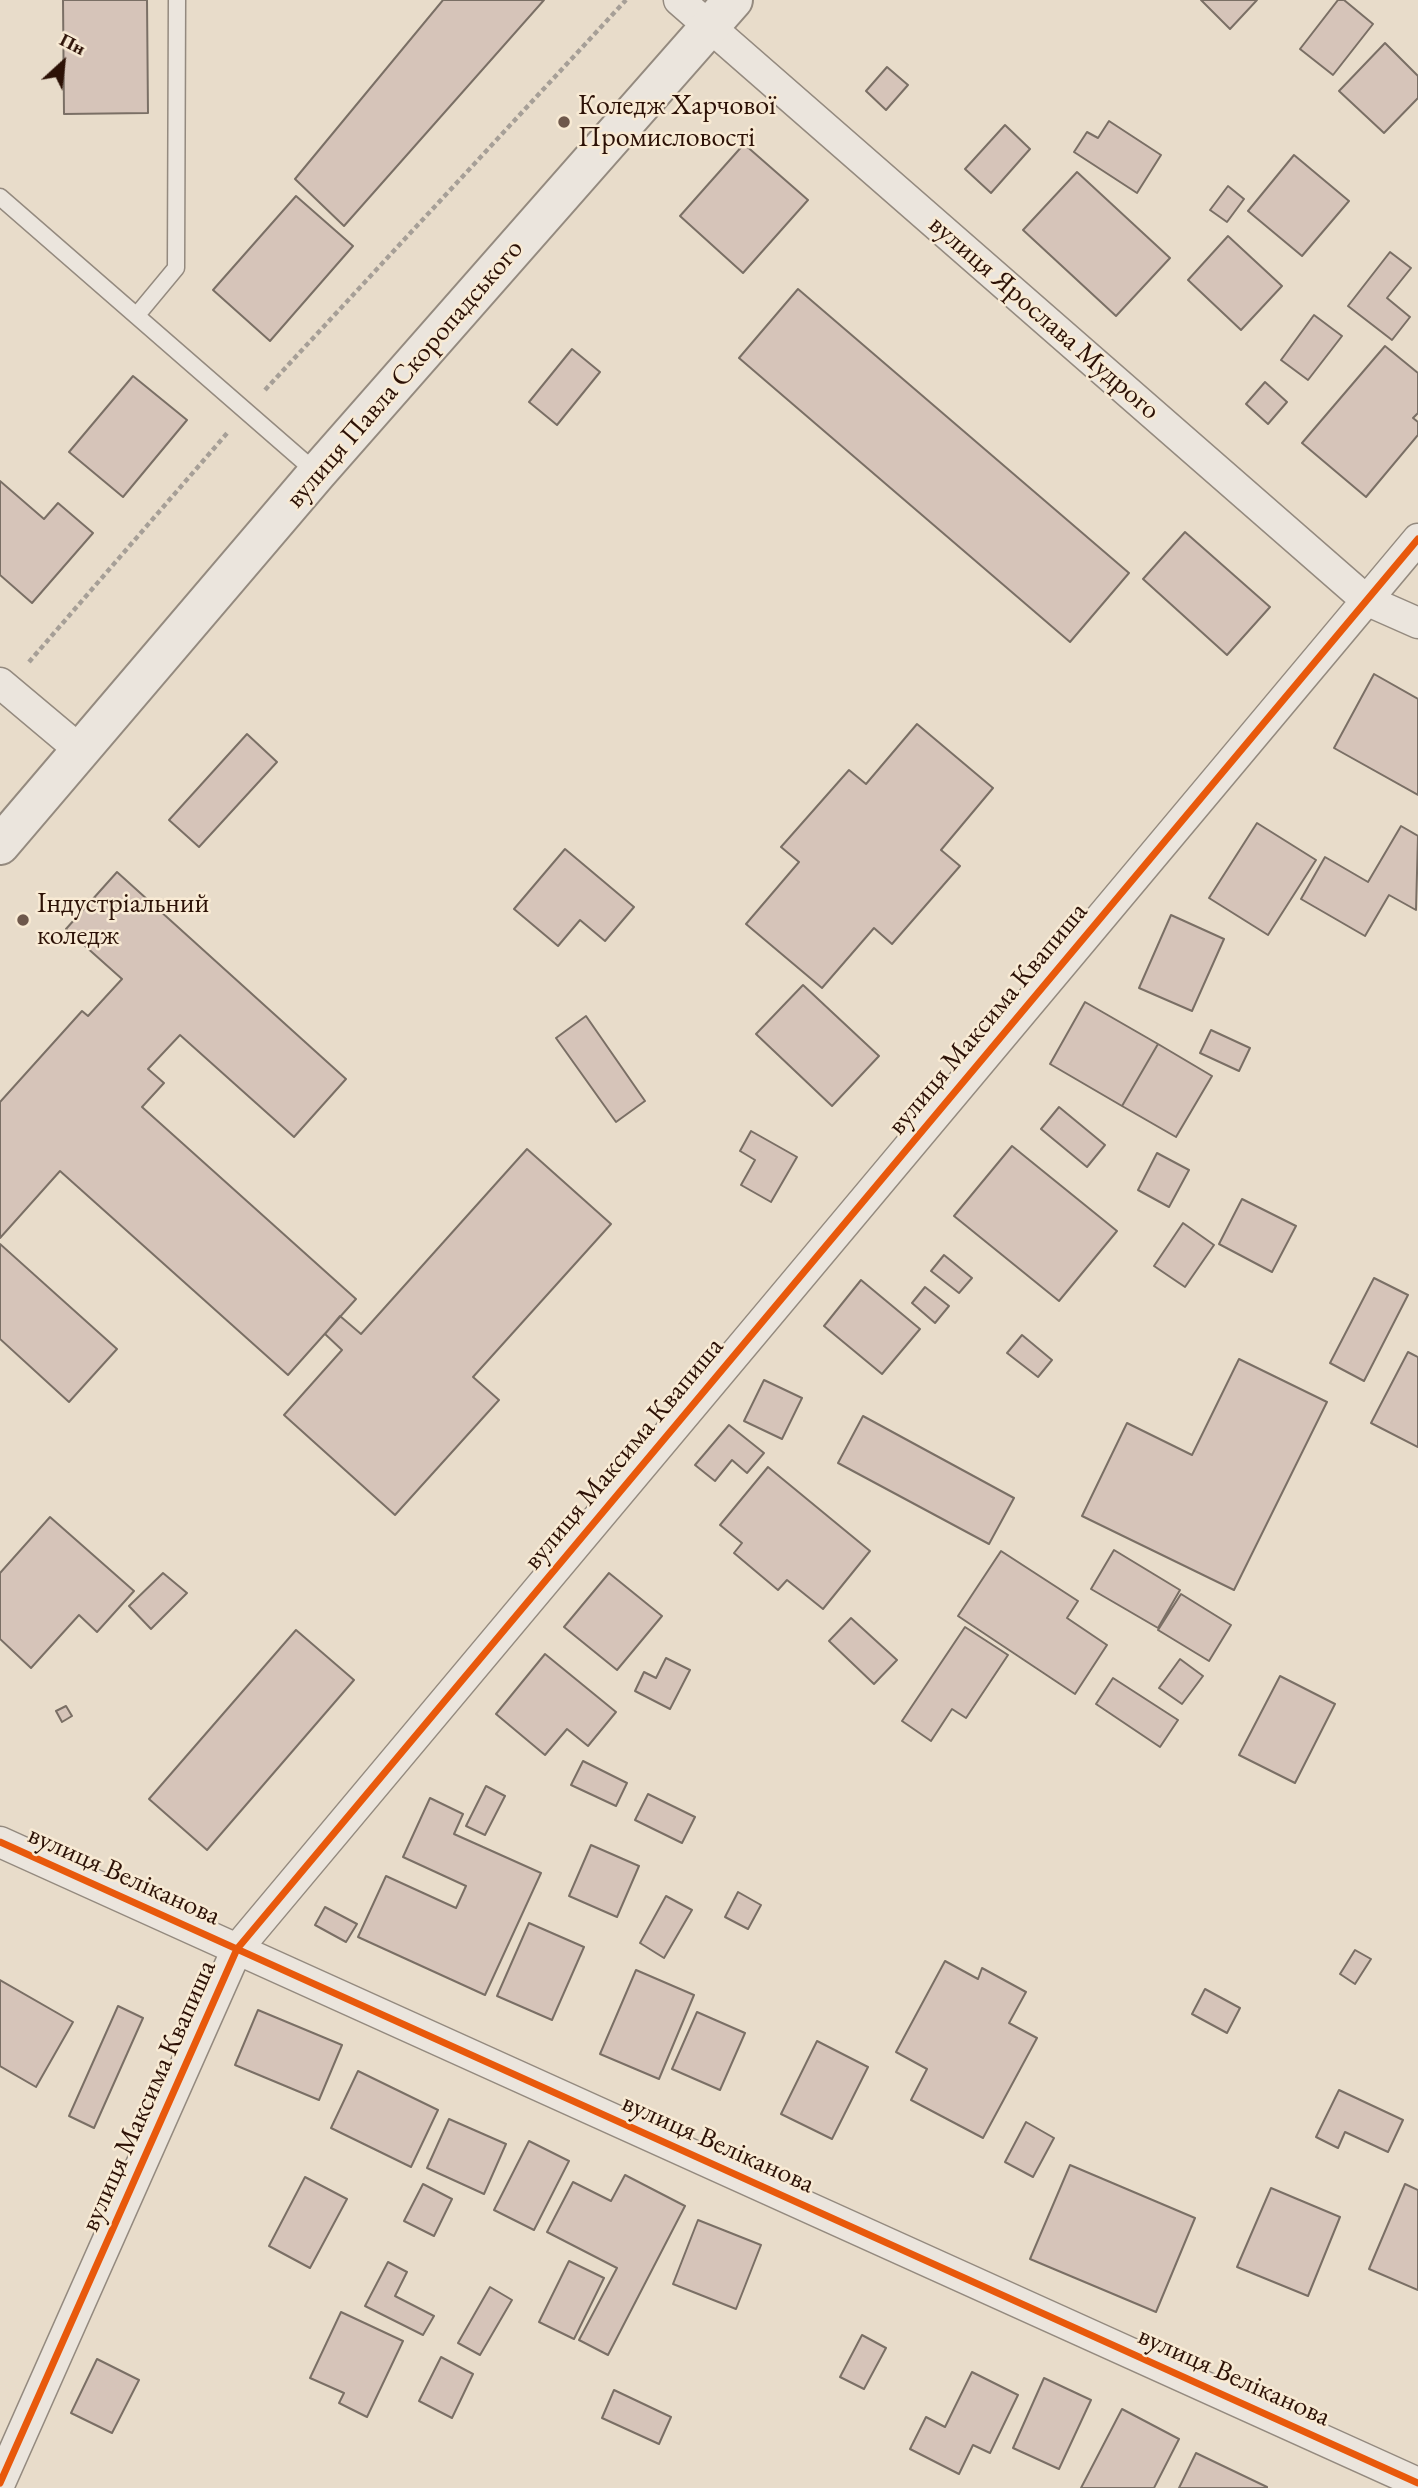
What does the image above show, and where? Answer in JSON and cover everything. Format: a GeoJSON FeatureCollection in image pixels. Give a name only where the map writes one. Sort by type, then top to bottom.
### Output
{"type":"FeatureCollection","features":[{"type":"Feature","properties":{"kind":"street","name":"вулиця Ярослава Мудрого"},"geometry":{"type":"LineString","coordinates":[[680,0],[722,13],[1366,600],[1418,623]]}},
{"type":"Feature","properties":{"kind":"street","name":"вулиця Павла Скоропадського"},"geometry":{"type":"LineString","coordinates":[[0,845],[317,473],[722,13]]}},
{"type":"Feature","properties":{"kind":"street","name":"вулиця Максима Квапиша"},"geometry":{"type":"LineString","coordinates":[[0,2483],[237,1949],[1418,539]]}},
{"type":"Feature","properties":{"kind":"street"},"geometry":{"type":"LineString","coordinates":[[3,686],[81,751]]}},
{"type":"Feature","properties":{"kind":"street","name":"вулиця Веліканова"},"geometry":{"type":"LineString","coordinates":[[0,1842],[1418,2483]]}},
{"type":"Feature","properties":{"kind":"lane"},"geometry":{"type":"LineString","coordinates":[[136,316],[176,268],[177,0]]}},
{"type":"Feature","properties":{"kind":"lane"},"geometry":{"type":"LineString","coordinates":[[0,197],[317,473]]}},
{"type":"Feature","properties":{"kind":"path"},"geometry":{"type":"LineString","coordinates":[[3,686],[246,411],[626,0]]}},
{"type":"Feature","properties":{"kind":"building"},"geometry":{"type":"Polygon","coordinates":[[[63,0],[147,0],[148,113],[64,114],[63,0]]]}},
{"type":"Feature","properties":{"kind":"building"},"geometry":{"type":"Polygon","coordinates":[[[443,0],[544,0],[344,226],[295,179],[443,0]]]}},
{"type":"Feature","properties":{"kind":"building"},"geometry":{"type":"Polygon","coordinates":[[[1201,0],[1257,0],[1230,29],[1201,0]]]}},
{"type":"Feature","properties":{"kind":"building"},"geometry":{"type":"Polygon","coordinates":[[[1338,0],[1344,0],[1373,24],[1333,75],[1300,49],[1338,0]]]}},
{"type":"Feature","properties":{"kind":"building"},"geometry":{"type":"Polygon","coordinates":[[[1385,43],[1418,76],[1418,98],[1384,133],[1339,91],[1385,43]]]}},
{"type":"Feature","properties":{"kind":"building"},"geometry":{"type":"Polygon","coordinates":[[[887,67],[908,85],[886,110],[866,91],[887,67]]]}},
{"type":"Feature","properties":{"kind":"building"},"geometry":{"type":"Polygon","coordinates":[[[1109,121],[1161,155],[1137,193],[1074,152],[1087,132],[1098,138],[1109,121]]]}},
{"type":"Feature","properties":{"kind":"building"},"geometry":{"type":"Polygon","coordinates":[[[1005,125],[1030,149],[991,193],[965,169],[1005,125]]]}},
{"type":"Feature","properties":{"kind":"building"},"geometry":{"type":"Polygon","coordinates":[[[744,144],[808,200],[743,273],[680,216],[744,144]]]}},
{"type":"Feature","properties":{"kind":"building"},"geometry":{"type":"Polygon","coordinates":[[[1294,155],[1349,201],[1302,256],[1248,211],[1294,155]]]}},
{"type":"Feature","properties":{"kind":"building"},"geometry":{"type":"Polygon","coordinates":[[[1077,172],[1170,258],[1116,316],[1023,230],[1077,172]]]}},
{"type":"Feature","properties":{"kind":"building"},"geometry":{"type":"Polygon","coordinates":[[[1228,186],[1244,199],[1227,222],[1210,210],[1228,186]]]}},
{"type":"Feature","properties":{"kind":"building"},"geometry":{"type":"Polygon","coordinates":[[[296,196],[353,246],[270,341],[213,290],[296,196]]]}},
{"type":"Feature","properties":{"kind":"building"},"geometry":{"type":"Polygon","coordinates":[[[1228,236],[1282,286],[1241,330],[1188,280],[1228,236]]]}},
{"type":"Feature","properties":{"kind":"building"},"geometry":{"type":"Polygon","coordinates":[[[1390,252],[1411,268],[1387,298],[1410,317],[1392,340],[1348,306],[1390,252]]]}},
{"type":"Feature","properties":{"kind":"building"},"geometry":{"type":"Polygon","coordinates":[[[798,289],[1129,573],[1070,642],[739,358],[798,289]]]}},
{"type":"Feature","properties":{"kind":"building"},"geometry":{"type":"Polygon","coordinates":[[[1314,315],[1342,336],[1308,380],[1281,360],[1314,315]]]}},
{"type":"Feature","properties":{"kind":"building"},"geometry":{"type":"Polygon","coordinates":[[[1385,346],[1418,373],[1418,413],[1413,418],[1418,422],[1418,435],[1366,497],[1302,443],[1385,346]]]}},
{"type":"Feature","properties":{"kind":"building"},"geometry":{"type":"Polygon","coordinates":[[[572,349],[600,372],[557,425],[529,402],[572,349]]]}},
{"type":"Feature","properties":{"kind":"building"},"geometry":{"type":"Polygon","coordinates":[[[133,376],[187,420],[123,497],[69,452],[133,376]]]}},
{"type":"Feature","properties":{"kind":"building"},"geometry":{"type":"Polygon","coordinates":[[[1265,382],[1287,402],[1268,424],[1246,404],[1265,382]]]}},
{"type":"Feature","properties":{"kind":"building"},"geometry":{"type":"Polygon","coordinates":[[[0,481],[44,519],[58,503],[93,533],[32,603],[0,575],[0,481]]]}},
{"type":"Feature","properties":{"kind":"building"},"geometry":{"type":"Polygon","coordinates":[[[1185,532],[1270,607],[1227,655],[1143,579],[1185,532]]]}},
{"type":"Feature","properties":{"kind":"building"},"geometry":{"type":"Polygon","coordinates":[[[1374,674],[1418,699],[1418,795],[1334,748],[1374,674]]]}},
{"type":"Feature","properties":{"kind":"building"},"geometry":{"type":"Polygon","coordinates":[[[917,724],[993,788],[941,850],[960,866],[892,944],[874,928],[822,988],[746,924],[799,862],[781,847],[849,770],[866,784],[917,724]]]}},
{"type":"Feature","properties":{"kind":"building"},"geometry":{"type":"Polygon","coordinates":[[[247,734],[277,762],[199,847],[169,820],[247,734]]]}},
{"type":"Feature","properties":{"kind":"building"},"geometry":{"type":"Polygon","coordinates":[[[1257,823],[1316,860],[1268,935],[1209,898],[1257,823]]]}},
{"type":"Feature","properties":{"kind":"building"},"geometry":{"type":"Polygon","coordinates":[[[1401,826],[1418,836],[1416,910],[1389,895],[1365,936],[1301,899],[1325,857],[1368,882],[1401,826]]]}},
{"type":"Feature","properties":{"kind":"building"},"geometry":{"type":"Polygon","coordinates":[[[565,849],[634,907],[605,941],[580,920],[558,946],[514,909],[565,849]]]}},
{"type":"Feature","properties":{"kind":"building"},"geometry":{"type":"Polygon","coordinates":[[[117,872],[346,1079],[294,1137],[180,1035],[148,1069],[164,1083],[142,1107],[356,1299],[288,1375],[60,1171],[0,1238],[0,1102],[82,1011],[88,1016],[122,979],[66,929],[117,872]]]}},
{"type":"Feature","properties":{"kind":"building"},"geometry":{"type":"Polygon","coordinates":[[[1171,915],[1224,939],[1192,1011],[1139,988],[1171,915]]]}},
{"type":"Feature","properties":{"kind":"building"},"geometry":{"type":"Polygon","coordinates":[[[803,985],[879,1056],[832,1106],[756,1034],[803,985]]]}},
{"type":"Feature","properties":{"kind":"building"},"geometry":{"type":"Polygon","coordinates":[[[1085,1002],[1158,1044],[1122,1106],[1050,1064],[1085,1002]]]}},
{"type":"Feature","properties":{"kind":"building"},"geometry":{"type":"Polygon","coordinates":[[[586,1016],[645,1101],[616,1122],[556,1038],[586,1016]]]}},
{"type":"Feature","properties":{"kind":"building"},"geometry":{"type":"Polygon","coordinates":[[[1211,1030],[1250,1048],[1239,1071],[1200,1053],[1211,1030]]]}},
{"type":"Feature","properties":{"kind":"building"},"geometry":{"type":"Polygon","coordinates":[[[1158,1044],[1212,1076],[1176,1137],[1122,1106],[1158,1044]]]}},
{"type":"Feature","properties":{"kind":"building"},"geometry":{"type":"Polygon","coordinates":[[[1059,1107],[1105,1145],[1087,1167],[1041,1129],[1059,1107]]]}},
{"type":"Feature","properties":{"kind":"building"},"geometry":{"type":"Polygon","coordinates":[[[751,1131],[797,1157],[771,1202],[741,1185],[755,1160],[740,1151],[751,1131]]]}},
{"type":"Feature","properties":{"kind":"building"},"geometry":{"type":"Polygon","coordinates":[[[1012,1146],[1117,1231],[1059,1301],[954,1216],[1012,1146]]]}},
{"type":"Feature","properties":{"kind":"building"},"geometry":{"type":"Polygon","coordinates":[[[527,1149],[611,1224],[473,1377],[499,1400],[395,1515],[284,1415],[342,1350],[325,1334],[340,1316],[361,1334],[527,1149]]]}},
{"type":"Feature","properties":{"kind":"building"},"geometry":{"type":"Polygon","coordinates":[[[1157,1153],[1189,1170],[1169,1207],[1138,1190],[1157,1153]]]}},
{"type":"Feature","properties":{"kind":"building"},"geometry":{"type":"Polygon","coordinates":[[[1242,1199],[1296,1226],[1272,1272],[1219,1244],[1242,1199]]]}},
{"type":"Feature","properties":{"kind":"building"},"geometry":{"type":"Polygon","coordinates":[[[1183,1223],[1214,1245],[1185,1287],[1154,1266],[1183,1223]]]}},
{"type":"Feature","properties":{"kind":"building"},"geometry":{"type":"Polygon","coordinates":[[[0,1244],[117,1349],[69,1402],[0,1339],[0,1244]]]}},
{"type":"Feature","properties":{"kind":"building"},"geometry":{"type":"Polygon","coordinates":[[[944,1255],[972,1278],[959,1293],[931,1271],[944,1255]]]}},
{"type":"Feature","properties":{"kind":"building"},"geometry":{"type":"Polygon","coordinates":[[[1374,1278],[1408,1295],[1364,1381],[1330,1363],[1374,1278]]]}},
{"type":"Feature","properties":{"kind":"building"},"geometry":{"type":"Polygon","coordinates":[[[861,1280],[920,1329],[882,1374],[824,1326],[861,1280]]]}},
{"type":"Feature","properties":{"kind":"building"},"geometry":{"type":"Polygon","coordinates":[[[925,1287],[949,1306],[935,1323],[912,1303],[925,1287]]]}},
{"type":"Feature","properties":{"kind":"building"},"geometry":{"type":"Polygon","coordinates":[[[1022,1335],[1052,1360],[1038,1377],[1007,1353],[1022,1335]]]}},
{"type":"Feature","properties":{"kind":"building"},"geometry":{"type":"Polygon","coordinates":[[[1408,1352],[1418,1357],[1418,1447],[1371,1423],[1408,1352]]]}},
{"type":"Feature","properties":{"kind":"building"},"geometry":{"type":"Polygon","coordinates":[[[1239,1359],[1327,1402],[1234,1590],[1082,1516],[1127,1423],[1192,1455],[1239,1359]]]}},
{"type":"Feature","properties":{"kind":"building"},"geometry":{"type":"Polygon","coordinates":[[[764,1380],[802,1398],[782,1439],[744,1421],[764,1380]]]}},
{"type":"Feature","properties":{"kind":"building"},"geometry":{"type":"Polygon","coordinates":[[[863,1416],[1014,1498],[989,1544],[838,1463],[863,1416]]]}},
{"type":"Feature","properties":{"kind":"building"},"geometry":{"type":"Polygon","coordinates":[[[729,1425],[764,1453],[747,1473],[732,1460],[715,1481],[695,1465],[729,1425]]]}},
{"type":"Feature","properties":{"kind":"building"},"geometry":{"type":"Polygon","coordinates":[[[768,1467],[870,1551],[823,1609],[787,1580],[778,1590],[734,1553],[742,1543],[720,1525],[768,1467]]]}},
{"type":"Feature","properties":{"kind":"building"},"geometry":{"type":"Polygon","coordinates":[[[50,1517],[134,1591],[97,1632],[79,1615],[31,1668],[0,1639],[0,1573],[50,1517]]]}},
{"type":"Feature","properties":{"kind":"building"},"geometry":{"type":"Polygon","coordinates":[[[1114,1550],[1180,1590],[1158,1628],[1091,1589],[1114,1550]]]}},
{"type":"Feature","properties":{"kind":"building"},"geometry":{"type":"Polygon","coordinates":[[[1001,1551],[1078,1601],[1067,1618],[1107,1645],[1075,1694],[958,1616],[1001,1551]]]}},
{"type":"Feature","properties":{"kind":"building"},"geometry":{"type":"Polygon","coordinates":[[[163,1573],[187,1593],[151,1629],[129,1606],[163,1573]]]}},
{"type":"Feature","properties":{"kind":"building"},"geometry":{"type":"Polygon","coordinates":[[[609,1573],[662,1616],[617,1670],[564,1627],[609,1573]]]}},
{"type":"Feature","properties":{"kind":"building"},"geometry":{"type":"Polygon","coordinates":[[[1181,1594],[1231,1625],[1209,1661],[1158,1630],[1181,1594]]]}},
{"type":"Feature","properties":{"kind":"building"},"geometry":{"type":"Polygon","coordinates":[[[851,1618],[897,1660],[874,1684],[829,1641],[851,1618]]]}},
{"type":"Feature","properties":{"kind":"building"},"geometry":{"type":"Polygon","coordinates":[[[965,1627],[1008,1655],[966,1718],[952,1709],[931,1741],[902,1721],[965,1627]]]}},
{"type":"Feature","properties":{"kind":"building"},"geometry":{"type":"Polygon","coordinates":[[[296,1630],[354,1680],[207,1850],[149,1799],[296,1630]]]}},
{"type":"Feature","properties":{"kind":"building"},"geometry":{"type":"Polygon","coordinates":[[[545,1654],[616,1712],[588,1746],[567,1729],[545,1755],[496,1714],[545,1654]]]}},
{"type":"Feature","properties":{"kind":"building"},"geometry":{"type":"Polygon","coordinates":[[[666,1658],[690,1670],[670,1709],[635,1691],[644,1672],[656,1678],[666,1658]]]}},
{"type":"Feature","properties":{"kind":"building"},"geometry":{"type":"Polygon","coordinates":[[[1180,1659],[1203,1676],[1182,1704],[1159,1688],[1180,1659]]]}},
{"type":"Feature","properties":{"kind":"building"},"geometry":{"type":"Polygon","coordinates":[[[1280,1676],[1335,1704],[1295,1783],[1239,1755],[1280,1676]]]}},
{"type":"Feature","properties":{"kind":"building"},"geometry":{"type":"Polygon","coordinates":[[[1113,1678],[1178,1720],[1160,1747],[1096,1704],[1113,1678]]]}},
{"type":"Feature","properties":{"kind":"building"},"geometry":{"type":"Polygon","coordinates":[[[66,1706],[72,1716],[62,1722],[56,1711],[66,1706]]]}},
{"type":"Feature","properties":{"kind":"building"},"geometry":{"type":"Polygon","coordinates":[[[583,1761],[627,1783],[616,1806],[571,1785],[583,1761]]]}},
{"type":"Feature","properties":{"kind":"building"},"geometry":{"type":"Polygon","coordinates":[[[486,1786],[505,1796],[485,1835],[466,1826],[486,1786]]]}},
{"type":"Feature","properties":{"kind":"building"},"geometry":{"type":"Polygon","coordinates":[[[648,1794],[695,1817],[682,1843],[635,1820],[648,1794]]]}},
{"type":"Feature","properties":{"kind":"building"},"geometry":{"type":"Polygon","coordinates":[[[430,1798],[463,1814],[454,1834],[541,1873],[485,1995],[358,1937],[386,1876],[456,1908],[466,1886],[403,1857],[430,1798]]]}},
{"type":"Feature","properties":{"kind":"building"},"geometry":{"type":"Polygon","coordinates":[[[591,1845],[639,1866],[617,1917],[569,1896],[591,1845]]]}},
{"type":"Feature","properties":{"kind":"building"},"geometry":{"type":"Polygon","coordinates":[[[738,1892],[761,1905],[748,1929],[725,1917],[738,1892]]]}},
{"type":"Feature","properties":{"kind":"building"},"geometry":{"type":"Polygon","coordinates":[[[666,1896],[692,1910],[664,1958],[640,1943],[666,1896]]]}},
{"type":"Feature","properties":{"kind":"building"},"geometry":{"type":"Polygon","coordinates":[[[325,1907],[357,1924],[346,1942],[315,1925],[325,1907]]]}},
{"type":"Feature","properties":{"kind":"building"},"geometry":{"type":"Polygon","coordinates":[[[529,1923],[584,1947],[552,2020],[497,1996],[529,1923]]]}},
{"type":"Feature","properties":{"kind":"building"},"geometry":{"type":"Polygon","coordinates":[[[1355,1950],[1371,1959],[1355,1984],[1340,1974],[1355,1950]]]}},
{"type":"Feature","properties":{"kind":"building"},"geometry":{"type":"Polygon","coordinates":[[[945,1961],[978,1979],[982,1968],[1026,1992],[1009,2023],[1037,2038],[983,2138],[911,2100],[927,2069],[896,2052],[945,1961]]]}},
{"type":"Feature","properties":{"kind":"building"},"geometry":{"type":"Polygon","coordinates":[[[636,1970],[694,1995],[659,2079],[600,2054],[636,1970]]]}},
{"type":"Feature","properties":{"kind":"building"},"geometry":{"type":"Polygon","coordinates":[[[0,1980],[73,2022],[36,2087],[0,2066],[0,1980]]]}},
{"type":"Feature","properties":{"kind":"building"},"geometry":{"type":"Polygon","coordinates":[[[1205,1989],[1240,2008],[1227,2033],[1192,2014],[1205,1989]]]}},
{"type":"Feature","properties":{"kind":"building"},"geometry":{"type":"Polygon","coordinates":[[[118,2006],[143,2018],[94,2128],[69,2116],[118,2006]]]}},
{"type":"Feature","properties":{"kind":"building"},"geometry":{"type":"Polygon","coordinates":[[[258,2010],[342,2045],[319,2100],[235,2065],[258,2010]]]}},
{"type":"Feature","properties":{"kind":"building"},"geometry":{"type":"Polygon","coordinates":[[[697,2012],[745,2033],[720,2090],[672,2069],[697,2012]]]}},
{"type":"Feature","properties":{"kind":"building"},"geometry":{"type":"Polygon","coordinates":[[[817,2041],[868,2067],[832,2139],[781,2114],[817,2041]]]}},
{"type":"Feature","properties":{"kind":"building"},"geometry":{"type":"Polygon","coordinates":[[[358,2071],[438,2110],[411,2167],[331,2128],[358,2071]]]}},
{"type":"Feature","properties":{"kind":"building"},"geometry":{"type":"Polygon","coordinates":[[[1339,2090],[1403,2120],[1388,2152],[1345,2132],[1338,2148],[1316,2137],[1339,2090]]]}},
{"type":"Feature","properties":{"kind":"building"},"geometry":{"type":"Polygon","coordinates":[[[449,2119],[506,2144],[484,2194],[427,2168],[449,2119]]]}},
{"type":"Feature","properties":{"kind":"building"},"geometry":{"type":"Polygon","coordinates":[[[1026,2122],[1054,2138],[1033,2177],[1005,2162],[1026,2122]]]}},
{"type":"Feature","properties":{"kind":"building"},"geometry":{"type":"Polygon","coordinates":[[[529,2141],[569,2161],[534,2230],[494,2210],[529,2141]]]}},
{"type":"Feature","properties":{"kind":"building"},"geometry":{"type":"Polygon","coordinates":[[[1070,2165],[1195,2218],[1156,2312],[1030,2259],[1070,2165]]]}},
{"type":"Feature","properties":{"kind":"building"},"geometry":{"type":"Polygon","coordinates":[[[625,2175],[685,2206],[608,2355],[579,2340],[617,2268],[547,2232],[573,2182],[611,2201],[625,2175]]]}},
{"type":"Feature","properties":{"kind":"building"},"geometry":{"type":"Polygon","coordinates":[[[305,2177],[347,2199],[310,2268],[269,2246],[305,2177]]]}},
{"type":"Feature","properties":{"kind":"building"},"geometry":{"type":"Polygon","coordinates":[[[423,2184],[452,2199],[434,2236],[404,2221],[423,2184]]]}},
{"type":"Feature","properties":{"kind":"building"},"geometry":{"type":"Polygon","coordinates":[[[1405,2184],[1418,2190],[1418,2290],[1369,2269],[1405,2184]]]}},
{"type":"Feature","properties":{"kind":"building"},"geometry":{"type":"Polygon","coordinates":[[[1271,2188],[1340,2217],[1308,2296],[1237,2267],[1271,2188]]]}},
{"type":"Feature","properties":{"kind":"building"},"geometry":{"type":"Polygon","coordinates":[[[698,2220],[761,2245],[736,2309],[673,2284],[698,2220]]]}},
{"type":"Feature","properties":{"kind":"building"},"geometry":{"type":"Polygon","coordinates":[[[569,2261],[604,2278],[574,2339],[539,2322],[569,2261]]]}},
{"type":"Feature","properties":{"kind":"building"},"geometry":{"type":"Polygon","coordinates":[[[388,2262],[407,2272],[395,2296],[434,2316],[423,2335],[365,2306],[388,2262]]]}},
{"type":"Feature","properties":{"kind":"building"},"geometry":{"type":"Polygon","coordinates":[[[490,2287],[512,2300],[480,2355],[458,2343],[490,2287]]]}},
{"type":"Feature","properties":{"kind":"building"},"geometry":{"type":"Polygon","coordinates":[[[341,2312],[403,2341],[367,2417],[339,2403],[344,2393],[310,2378],[341,2312]]]}},
{"type":"Feature","properties":{"kind":"building"},"geometry":{"type":"Polygon","coordinates":[[[862,2335],[886,2348],[864,2389],[840,2377],[862,2335]]]}},
{"type":"Feature","properties":{"kind":"building"},"geometry":{"type":"Polygon","coordinates":[[[441,2357],[473,2374],[452,2418],[419,2401],[441,2357]]]}},
{"type":"Feature","properties":{"kind":"building"},"geometry":{"type":"Polygon","coordinates":[[[97,2359],[139,2380],[112,2433],[71,2413],[97,2359]]]}},
{"type":"Feature","properties":{"kind":"building"},"geometry":{"type":"Polygon","coordinates":[[[972,2372],[1018,2395],[990,2453],[973,2445],[959,2474],[910,2449],[926,2417],[945,2427],[972,2372]]]}},
{"type":"Feature","properties":{"kind":"building"},"geometry":{"type":"Polygon","coordinates":[[[1044,2378],[1091,2400],[1059,2469],[1013,2448],[1044,2378]]]}},
{"type":"Feature","properties":{"kind":"building"},"geometry":{"type":"Polygon","coordinates":[[[614,2390],[671,2417],[659,2444],[602,2418],[614,2390]]]}},
{"type":"Feature","properties":{"kind":"building"},"geometry":{"type":"Polygon","coordinates":[[[1122,2409],[1179,2439],[1154,2488],[1081,2488],[1122,2409]]]}},
{"type":"Feature","properties":{"kind":"building"},"geometry":{"type":"Polygon","coordinates":[[[1196,2453],[1267,2487],[1267,2488],[1179,2488],[1196,2453]]]}},
{"type":"Feature","properties":{"kind":"cycle path"},"geometry":{"type":"LineString","coordinates":[[0,2483],[237,1949],[1418,539]]}},
{"type":"Feature","properties":{"kind":"cycle path"},"geometry":{"type":"LineString","coordinates":[[0,1842],[1418,2483]]}},
{"type":"Feature","properties":{"kind":"place","name":"Коледж Харчової Промисловості"},"geometry":{"type":"Point","coordinates":[564,122]}},
{"type":"Feature","properties":{"kind":"place","name":"Індустріальний коледж"},"geometry":{"type":"Point","coordinates":[23,920]}}]}
